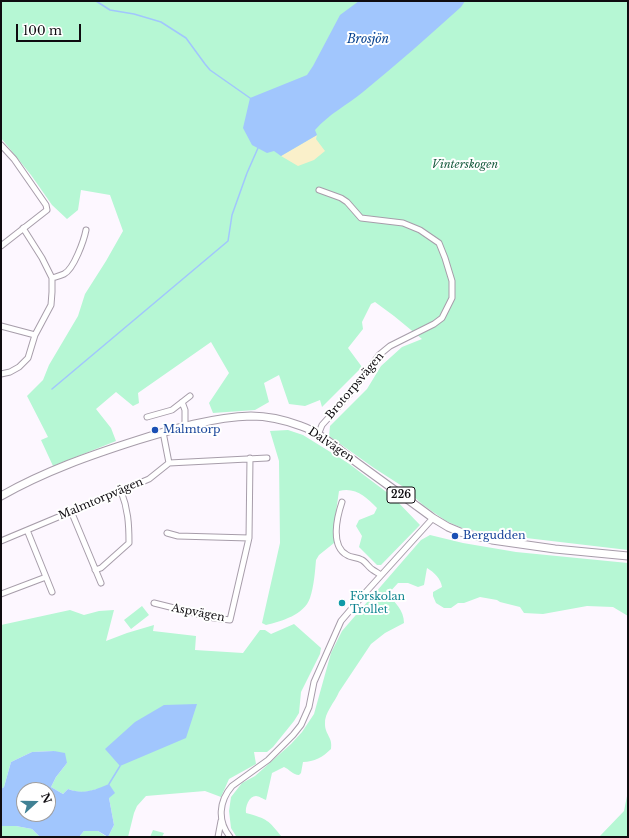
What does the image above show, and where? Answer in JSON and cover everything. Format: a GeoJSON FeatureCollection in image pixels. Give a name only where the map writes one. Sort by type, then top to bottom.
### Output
{"type":"FeatureCollection","features":[{"type":"Feature","properties":{"kind":"main road","name":"Dalvägen"},"geometry":{"type":"LineString","coordinates":[[1,496],[26,482],[65,464],[164,432],[241,417],[262,416],[288,421],[308,429],[433,518],[460,532],[492,540],[555,549],[628,556]]}},
{"type":"Feature","properties":{"kind":"street"},"geometry":{"type":"LineString","coordinates":[[1,145],[14,159],[46,205],[47,210],[1,246]]}},
{"type":"Feature","properties":{"kind":"street","name":"Brotorpsvägen"},"geometry":{"type":"LineString","coordinates":[[318,435],[322,425],[350,394],[379,355],[390,346],[434,324],[442,318],[452,298],[452,281],[439,243],[420,230],[403,223],[361,218],[347,202],[341,198],[319,190]]}},
{"type":"Feature","properties":{"kind":"street"},"geometry":{"type":"LineString","coordinates":[[1,374],[19,368],[28,358],[35,335],[51,305],[52,278],[42,258],[23,228]]}},
{"type":"Feature","properties":{"kind":"street"},"geometry":{"type":"LineString","coordinates":[[52,278],[64,274],[70,269],[86,230]]}},
{"type":"Feature","properties":{"kind":"street"},"geometry":{"type":"LineString","coordinates":[[1,326],[35,335]]}},
{"type":"Feature","properties":{"kind":"street"},"geometry":{"type":"LineString","coordinates":[[147,417],[172,410],[190,396]]}},
{"type":"Feature","properties":{"kind":"street"},"geometry":{"type":"LineString","coordinates":[[182,402],[185,410],[186,427]]}},
{"type":"Feature","properties":{"kind":"street"},"geometry":{"type":"LineString","coordinates":[[164,432],[170,462],[266,458]]}},
{"type":"Feature","properties":{"kind":"street","name":"Aspvägen"},"geometry":{"type":"LineString","coordinates":[[154,604],[214,618],[230,620],[249,538],[250,458]]}},
{"type":"Feature","properties":{"kind":"street","name":"Malmtorpvägen"},"geometry":{"type":"LineString","coordinates":[[1,541],[149,479],[170,462]]}},
{"type":"Feature","properties":{"kind":"street"},"geometry":{"type":"LineString","coordinates":[[95,570],[101,568],[129,543],[127,506],[122,491]]}},
{"type":"Feature","properties":{"kind":"street"},"geometry":{"type":"LineString","coordinates":[[342,502],[337,534],[337,543],[340,549],[347,555],[362,560],[372,570],[378,572],[381,576]]}},
{"type":"Feature","properties":{"kind":"street"},"geometry":{"type":"LineString","coordinates":[[71,511],[101,583]]}},
{"type":"Feature","properties":{"kind":"street"},"geometry":{"type":"LineString","coordinates":[[218,837],[223,798],[232,786],[268,760],[301,725],[309,707],[314,682],[341,621],[433,518]]}},
{"type":"Feature","properties":{"kind":"street"},"geometry":{"type":"LineString","coordinates":[[28,530],[52,592]]}},
{"type":"Feature","properties":{"kind":"street"},"geometry":{"type":"LineString","coordinates":[[167,533],[178,536],[249,538]]}},
{"type":"Feature","properties":{"kind":"street"},"geometry":{"type":"LineString","coordinates":[[1,594],[46,577]]}},
{"type":"Feature","properties":{"kind":"street"},"geometry":{"type":"LineString","coordinates":[[221,816],[226,832],[230,837]]}},
{"type":"Feature","properties":{"kind":"green space","name":"Vinterskogen"},"geometry":{"type":"Polygon","coordinates":[[[1,1],[628,1],[628,550],[492,534],[462,528],[446,521],[423,505],[402,486],[329,436],[330,426],[367,389],[381,366],[402,347],[422,339],[375,302],[371,304],[362,322],[363,329],[348,348],[362,367],[322,407],[320,400],[305,406],[289,404],[279,375],[264,383],[269,402],[255,410],[213,413],[209,403],[229,373],[211,342],[138,393],[139,403],[133,406],[116,392],[96,409],[111,428],[116,441],[53,466],[41,440],[48,437],[27,396],[43,380],[49,365],[78,316],[85,294],[123,231],[110,195],[81,190],[78,210],[67,219],[52,205],[31,175],[1,138],[1,1]]]}},
{"type":"Feature","properties":{"kind":"green space"},"geometry":{"type":"Polygon","coordinates":[[[288,430],[303,435],[348,463],[393,497],[420,525],[381,565],[377,565],[359,547],[362,536],[356,526],[359,520],[374,514],[377,508],[365,497],[356,492],[351,490],[339,491],[335,519],[334,543],[319,555],[316,560],[312,589],[307,604],[298,613],[266,625],[262,623],[280,543],[279,461],[270,431],[288,430]]]}},
{"type":"Feature","properties":{"kind":"green space"},"geometry":{"type":"Polygon","coordinates":[[[430,535],[463,543],[516,552],[628,563],[628,616],[613,607],[587,606],[543,614],[524,613],[520,607],[497,600],[480,597],[464,603],[458,603],[451,608],[444,608],[436,603],[433,596],[433,592],[442,587],[440,581],[435,574],[427,568],[424,585],[418,587],[408,583],[398,583],[388,594],[401,610],[404,623],[385,633],[371,644],[339,692],[325,720],[325,728],[331,742],[331,749],[318,758],[303,762],[301,773],[299,775],[284,767],[272,773],[266,800],[258,796],[254,796],[248,802],[246,813],[267,821],[282,837],[236,836],[231,828],[229,811],[231,797],[242,783],[255,776],[291,744],[302,732],[314,714],[331,653],[342,631],[421,540],[430,535]]]}},
{"type":"Feature","properties":{"kind":"green space"},"geometry":{"type":"Polygon","coordinates":[[[142,606],[149,615],[131,629],[124,620],[142,606]]]}},
{"type":"Feature","properties":{"kind":"green space"},"geometry":{"type":"Polygon","coordinates":[[[70,610],[84,615],[99,611],[114,610],[106,641],[154,625],[153,631],[196,636],[195,650],[243,653],[260,630],[265,630],[271,634],[294,624],[321,648],[320,654],[301,692],[299,713],[294,721],[273,747],[267,752],[254,752],[256,764],[229,779],[221,797],[205,791],[146,796],[137,806],[128,837],[108,837],[114,825],[109,798],[97,789],[82,792],[68,789],[63,794],[56,790],[56,782],[54,782],[67,763],[54,751],[32,752],[11,762],[4,787],[1,789],[1,625],[70,610]]]}},
{"type":"Feature","properties":{"kind":"green space"},"geometry":{"type":"Polygon","coordinates":[[[628,791],[628,837],[599,837],[624,811],[628,791]]]}},
{"type":"Feature","properties":{"kind":"green space"},"geometry":{"type":"Polygon","coordinates":[[[1,826],[16,826],[32,829],[40,837],[1,837],[1,826]]]}},
{"type":"Feature","properties":{"kind":"green space"},"geometry":{"type":"Polygon","coordinates":[[[153,830],[164,833],[162,837],[150,837],[153,830]]]}},
{"type":"Feature","properties":{"kind":"green space"},"geometry":{"type":"Polygon","coordinates":[[[84,831],[98,831],[107,837],[79,837],[84,831]]]}},
{"type":"Feature","properties":{"kind":"sand"},"geometry":{"type":"Polygon","coordinates":[[[317,135],[316,139],[325,151],[314,160],[298,166],[281,156],[317,135]]]}},
{"type":"Feature","properties":{"kind":"water","name":"Brosjön"},"geometry":{"type":"Polygon","coordinates":[[[359,1],[465,1],[461,7],[401,60],[363,92],[320,124],[315,130],[317,135],[281,156],[274,151],[267,153],[252,145],[243,128],[250,98],[307,75],[340,15],[359,1]]]}},
{"type":"Feature","properties":{"kind":"water"},"geometry":{"type":"Polygon","coordinates":[[[197,704],[186,738],[120,766],[105,749],[135,722],[164,705],[197,704]]]}},
{"type":"Feature","properties":{"kind":"water"},"geometry":{"type":"Polygon","coordinates":[[[54,751],[65,753],[67,763],[54,782],[16,782],[16,822],[56,822],[56,790],[63,794],[68,789],[84,792],[109,784],[115,793],[109,798],[114,825],[108,837],[98,831],[84,831],[79,837],[40,837],[32,829],[16,826],[1,826],[1,789],[4,787],[11,762],[32,752],[54,751]]]}},
{"type":"Feature","properties":{"kind":"waterway"},"geometry":{"type":"LineString","coordinates":[[96,1],[110,10],[134,14],[161,22],[186,38],[210,70],[250,98]]}},
{"type":"Feature","properties":{"kind":"waterway"},"geometry":{"type":"LineString","coordinates":[[52,389],[228,241],[232,215],[247,173],[258,148]]}},
{"type":"Feature","properties":{"kind":"waterway"},"geometry":{"type":"LineString","coordinates":[[109,784],[120,766]]}},
{"type":"Feature","properties":{"kind":"place","name":"Malmtorp"},"geometry":{"type":"Point","coordinates":[155,430]}},
{"type":"Feature","properties":{"kind":"place","name":"Bergudden"},"geometry":{"type":"Point","coordinates":[455,536]}},
{"type":"Feature","properties":{"kind":"place","name":"Förskolan Trollet"},"geometry":{"type":"Point","coordinates":[342,603]}}]}
